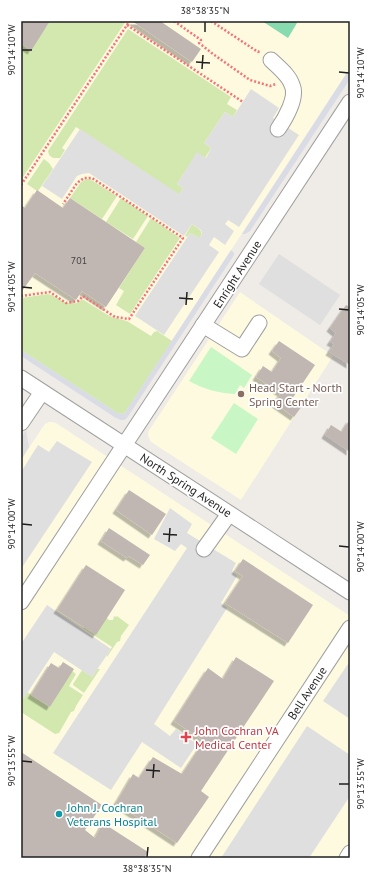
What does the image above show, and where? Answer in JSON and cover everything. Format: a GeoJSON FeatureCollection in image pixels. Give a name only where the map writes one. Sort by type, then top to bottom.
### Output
{"type":"FeatureCollection","features":[{"type":"Feature","properties":{"kind":"street"},"geometry":{"type":"LineString","coordinates":[[267,56],[288,78],[293,86],[294,96],[290,108],[278,129]]}},
{"type":"Feature","properties":{"kind":"street","name":"Enright Avenue"},"geometry":{"type":"LineString","coordinates":[[21,602],[350,102]]}},
{"type":"Feature","properties":{"kind":"street"},"geometry":{"type":"LineString","coordinates":[[203,325],[242,349],[259,323]]}},
{"type":"Feature","properties":{"kind":"street","name":"North Spring Avenue"},"geometry":{"type":"LineString","coordinates":[[21,378],[350,592]]}},
{"type":"Feature","properties":{"kind":"street"},"geometry":{"type":"LineString","coordinates":[[21,423],[42,392]]}},
{"type":"Feature","properties":{"kind":"street"},"geometry":{"type":"LineString","coordinates":[[204,549],[230,514]]}},
{"type":"Feature","properties":{"kind":"street","name":"Bell Avenue"},"geometry":{"type":"LineString","coordinates":[[198,858],[350,628]]}},
{"type":"Feature","properties":{"kind":"street"},"geometry":{"type":"LineString","coordinates":[[347,858],[350,853]]}},
{"type":"Feature","properties":{"kind":"path"},"geometry":{"type":"LineString","coordinates":[[21,185],[129,21]]}},
{"type":"Feature","properties":{"kind":"path"},"geometry":{"type":"LineString","coordinates":[[174,21],[201,40],[198,43],[250,80],[270,86],[288,78]]}},
{"type":"Feature","properties":{"kind":"path"},"geometry":{"type":"LineString","coordinates":[[211,21],[258,52],[267,56]]}},
{"type":"Feature","properties":{"kind":"path"},"geometry":{"type":"LineString","coordinates":[[127,24],[243,102]]}},
{"type":"Feature","properties":{"kind":"path"},"geometry":{"type":"LineString","coordinates":[[21,296],[50,292],[66,303],[78,301],[83,296],[115,317],[129,319],[182,238],[92,178],[84,178],[77,183],[63,204]]}},
{"type":"Feature","properties":{"kind":"shaded area"},"geometry":{"type":"Polygon","coordinates":[[[21,21],[350,21],[350,68],[124,414],[21,350],[21,21]]]}},
{"type":"Feature","properties":{"kind":"shaded area"},"geometry":{"type":"Polygon","coordinates":[[[350,68],[350,79],[250,231],[242,234],[350,68]]]}},
{"type":"Feature","properties":{"kind":"shaded area"},"geometry":{"type":"Polygon","coordinates":[[[251,89],[279,108],[273,118],[299,135],[239,227],[228,220],[225,224],[234,231],[225,245],[214,237],[209,245],[219,252],[164,335],[135,316],[190,233],[200,237],[202,233],[201,230],[192,224],[184,236],[89,173],[77,176],[62,199],[42,186],[80,129],[179,194],[183,188],[177,184],[197,152],[206,158],[211,148],[204,143],[225,112],[233,117],[251,89]]]}},
{"type":"Feature","properties":{"kind":"shaded area"},"geometry":{"type":"Polygon","coordinates":[[[231,250],[234,255],[127,418],[124,420],[116,418],[21,356],[21,350],[117,413],[124,414],[231,250]]]}},
{"type":"Feature","properties":{"kind":"shaded area"},"geometry":{"type":"Polygon","coordinates":[[[279,254],[340,295],[320,325],[259,284],[279,254]]]}},
{"type":"Feature","properties":{"kind":"shaded area","name":"Head Start - North Spring Center"},"geometry":{"type":"Polygon","coordinates":[[[240,292],[333,356],[241,500],[151,442],[148,436],[148,432],[240,292]]]}},
{"type":"Feature","properties":{"kind":"shaded area","name":"John Cochran VA Medical Center"},"geometry":{"type":"Polygon","coordinates":[[[49,422],[56,423],[350,616],[350,858],[21,858],[21,460],[42,428],[49,422]]]}},
{"type":"Feature","properties":{"kind":"shaded area"},"geometry":{"type":"Polygon","coordinates":[[[26,430],[29,447],[21,460],[21,438],[26,430]]]}},
{"type":"Feature","properties":{"kind":"shaded area"},"geometry":{"type":"Polygon","coordinates":[[[57,441],[92,462],[21,569],[21,472],[38,445],[49,452],[57,441]]]}},
{"type":"Feature","properties":{"kind":"shaded area"},"geometry":{"type":"Polygon","coordinates":[[[170,508],[192,524],[187,533],[236,563],[232,571],[237,576],[221,603],[227,608],[154,724],[170,736],[176,729],[197,744],[181,768],[142,742],[111,790],[53,753],[187,548],[181,544],[175,551],[154,539],[170,508]]]}},
{"type":"Feature","properties":{"kind":"shaded area"},"geometry":{"type":"Polygon","coordinates":[[[47,605],[111,649],[92,677],[54,652],[24,698],[21,696],[21,644],[47,605]]]}},
{"type":"Feature","properties":{"kind":"shaded area"},"geometry":{"type":"Polygon","coordinates":[[[350,661],[350,719],[323,701],[350,661]]]}},
{"type":"Feature","properties":{"kind":"shaded area"},"geometry":{"type":"Polygon","coordinates":[[[307,726],[350,755],[350,796],[309,858],[221,858],[307,726]]]}},
{"type":"Feature","properties":{"kind":"green space"},"geometry":{"type":"Polygon","coordinates":[[[50,21],[126,21],[21,180],[21,44],[31,50],[50,21]]]}},
{"type":"Feature","properties":{"kind":"green space"},"geometry":{"type":"Polygon","coordinates":[[[262,21],[294,21],[297,23],[288,38],[262,21]]]}},
{"type":"Feature","properties":{"kind":"green space"},"geometry":{"type":"Polygon","coordinates":[[[128,29],[231,97],[227,104],[237,110],[233,117],[225,112],[204,143],[211,148],[205,158],[197,153],[177,184],[183,188],[179,195],[76,127],[62,148],[65,150],[60,158],[53,158],[49,155],[48,151],[128,29]]]}},
{"type":"Feature","properties":{"kind":"green space"},"geometry":{"type":"Polygon","coordinates":[[[44,159],[53,169],[37,191],[27,184],[44,159]]]}},
{"type":"Feature","properties":{"kind":"green space"},"geometry":{"type":"Polygon","coordinates":[[[86,179],[90,179],[117,196],[102,219],[70,198],[81,182],[86,179]]]}},
{"type":"Feature","properties":{"kind":"green space"},"geometry":{"type":"Polygon","coordinates":[[[121,198],[148,216],[133,239],[106,222],[121,198]]]}},
{"type":"Feature","properties":{"kind":"green space"},"geometry":{"type":"Polygon","coordinates":[[[151,218],[180,238],[130,314],[116,305],[124,291],[119,288],[145,248],[136,242],[151,218]]]}},
{"type":"Feature","properties":{"kind":"green space"},"geometry":{"type":"Polygon","coordinates":[[[192,224],[201,231],[202,233],[200,237],[190,233],[187,237],[185,236],[192,224]]]}},
{"type":"Feature","properties":{"kind":"green space"},"geometry":{"type":"Polygon","coordinates":[[[48,294],[68,303],[77,303],[82,299],[112,317],[127,321],[151,336],[157,331],[172,341],[124,414],[117,413],[21,350],[21,298],[48,294]]]}},
{"type":"Feature","properties":{"kind":"green space"},"geometry":{"type":"Polygon","coordinates":[[[211,347],[252,375],[244,388],[240,385],[235,394],[211,390],[189,381],[211,347]]]}},
{"type":"Feature","properties":{"kind":"green space"},"geometry":{"type":"Polygon","coordinates":[[[234,403],[258,419],[236,454],[211,438],[234,403]]]}},
{"type":"Feature","properties":{"kind":"green space"},"geometry":{"type":"Polygon","coordinates":[[[114,616],[117,616],[129,625],[121,636],[120,641],[117,642],[107,657],[112,647],[83,628],[107,618],[109,620],[113,620],[114,616]]]}},
{"type":"Feature","properties":{"kind":"green space"},"geometry":{"type":"Polygon","coordinates":[[[97,669],[100,669],[84,693],[73,685],[82,670],[92,677],[97,669]]]}},
{"type":"Feature","properties":{"kind":"green space"},"geometry":{"type":"Polygon","coordinates":[[[72,671],[76,674],[69,686],[83,695],[59,733],[55,734],[21,712],[21,696],[24,698],[27,692],[50,707],[72,671]]]}},
{"type":"Feature","properties":{"kind":"building"},"geometry":{"type":"Polygon","coordinates":[[[21,21],[50,21],[31,51],[21,44],[21,21]]]}},
{"type":"Feature","properties":{"kind":"building"},"geometry":{"type":"Polygon","coordinates":[[[132,21],[160,21],[201,49],[192,62],[132,21]]]}},
{"type":"Feature","properties":{"kind":"building"},"geometry":{"type":"Polygon","coordinates":[[[37,190],[63,208],[70,198],[145,248],[106,307],[82,291],[76,300],[35,273],[22,291],[21,290],[21,205],[25,208],[37,190]]]}},
{"type":"Feature","properties":{"kind":"building"},"geometry":{"type":"Polygon","coordinates":[[[346,305],[350,307],[350,365],[329,352],[334,344],[330,342],[336,333],[330,328],[346,305]]]}},
{"type":"Feature","properties":{"kind":"building"},"geometry":{"type":"Polygon","coordinates":[[[279,341],[315,365],[292,399],[302,406],[294,417],[274,403],[281,393],[256,377],[263,366],[272,372],[281,358],[272,351],[279,341]]]}},
{"type":"Feature","properties":{"kind":"building"},"geometry":{"type":"Polygon","coordinates":[[[350,419],[350,452],[325,435],[331,425],[342,432],[350,419]]]}},
{"type":"Feature","properties":{"kind":"building"},"geometry":{"type":"Polygon","coordinates":[[[129,490],[166,514],[152,535],[116,510],[129,490]]]}},
{"type":"Feature","properties":{"kind":"building"},"geometry":{"type":"Polygon","coordinates":[[[109,528],[150,555],[143,565],[129,556],[127,558],[101,541],[109,528]]]}},
{"type":"Feature","properties":{"kind":"building"},"geometry":{"type":"Polygon","coordinates":[[[243,559],[313,605],[288,643],[225,603],[243,576],[235,571],[243,559]]]}},
{"type":"Feature","properties":{"kind":"building"},"geometry":{"type":"Polygon","coordinates":[[[86,565],[125,590],[96,635],[57,610],[86,565]]]}},
{"type":"Feature","properties":{"kind":"building"},"geometry":{"type":"Polygon","coordinates":[[[236,657],[274,681],[201,791],[209,797],[177,843],[116,803],[133,774],[139,778],[153,757],[182,774],[204,741],[174,721],[208,668],[223,679],[236,657]]]}},
{"type":"Feature","properties":{"kind":"building"},"geometry":{"type":"Polygon","coordinates":[[[63,662],[74,669],[50,707],[31,695],[51,663],[59,668],[63,662]]]}},
{"type":"Feature","properties":{"kind":"building","name":"John J. Cochran Veterans Hospital"},"geometry":{"type":"Polygon","coordinates":[[[21,752],[102,805],[85,830],[95,838],[103,823],[148,852],[144,858],[21,858],[21,752]]]}},
{"type":"Feature","properties":{"kind":"place","name":"Head Start - North Spring Center"},"geometry":{"type":"Point","coordinates":[241,394]}},
{"type":"Feature","properties":{"kind":"place","name":"John Cochran VA Medical Center"},"geometry":{"type":"Point","coordinates":[186,737]}},
{"type":"Feature","properties":{"kind":"place","name":"John J. Cochran Veterans Hospital"},"geometry":{"type":"Point","coordinates":[59,814]}}]}
